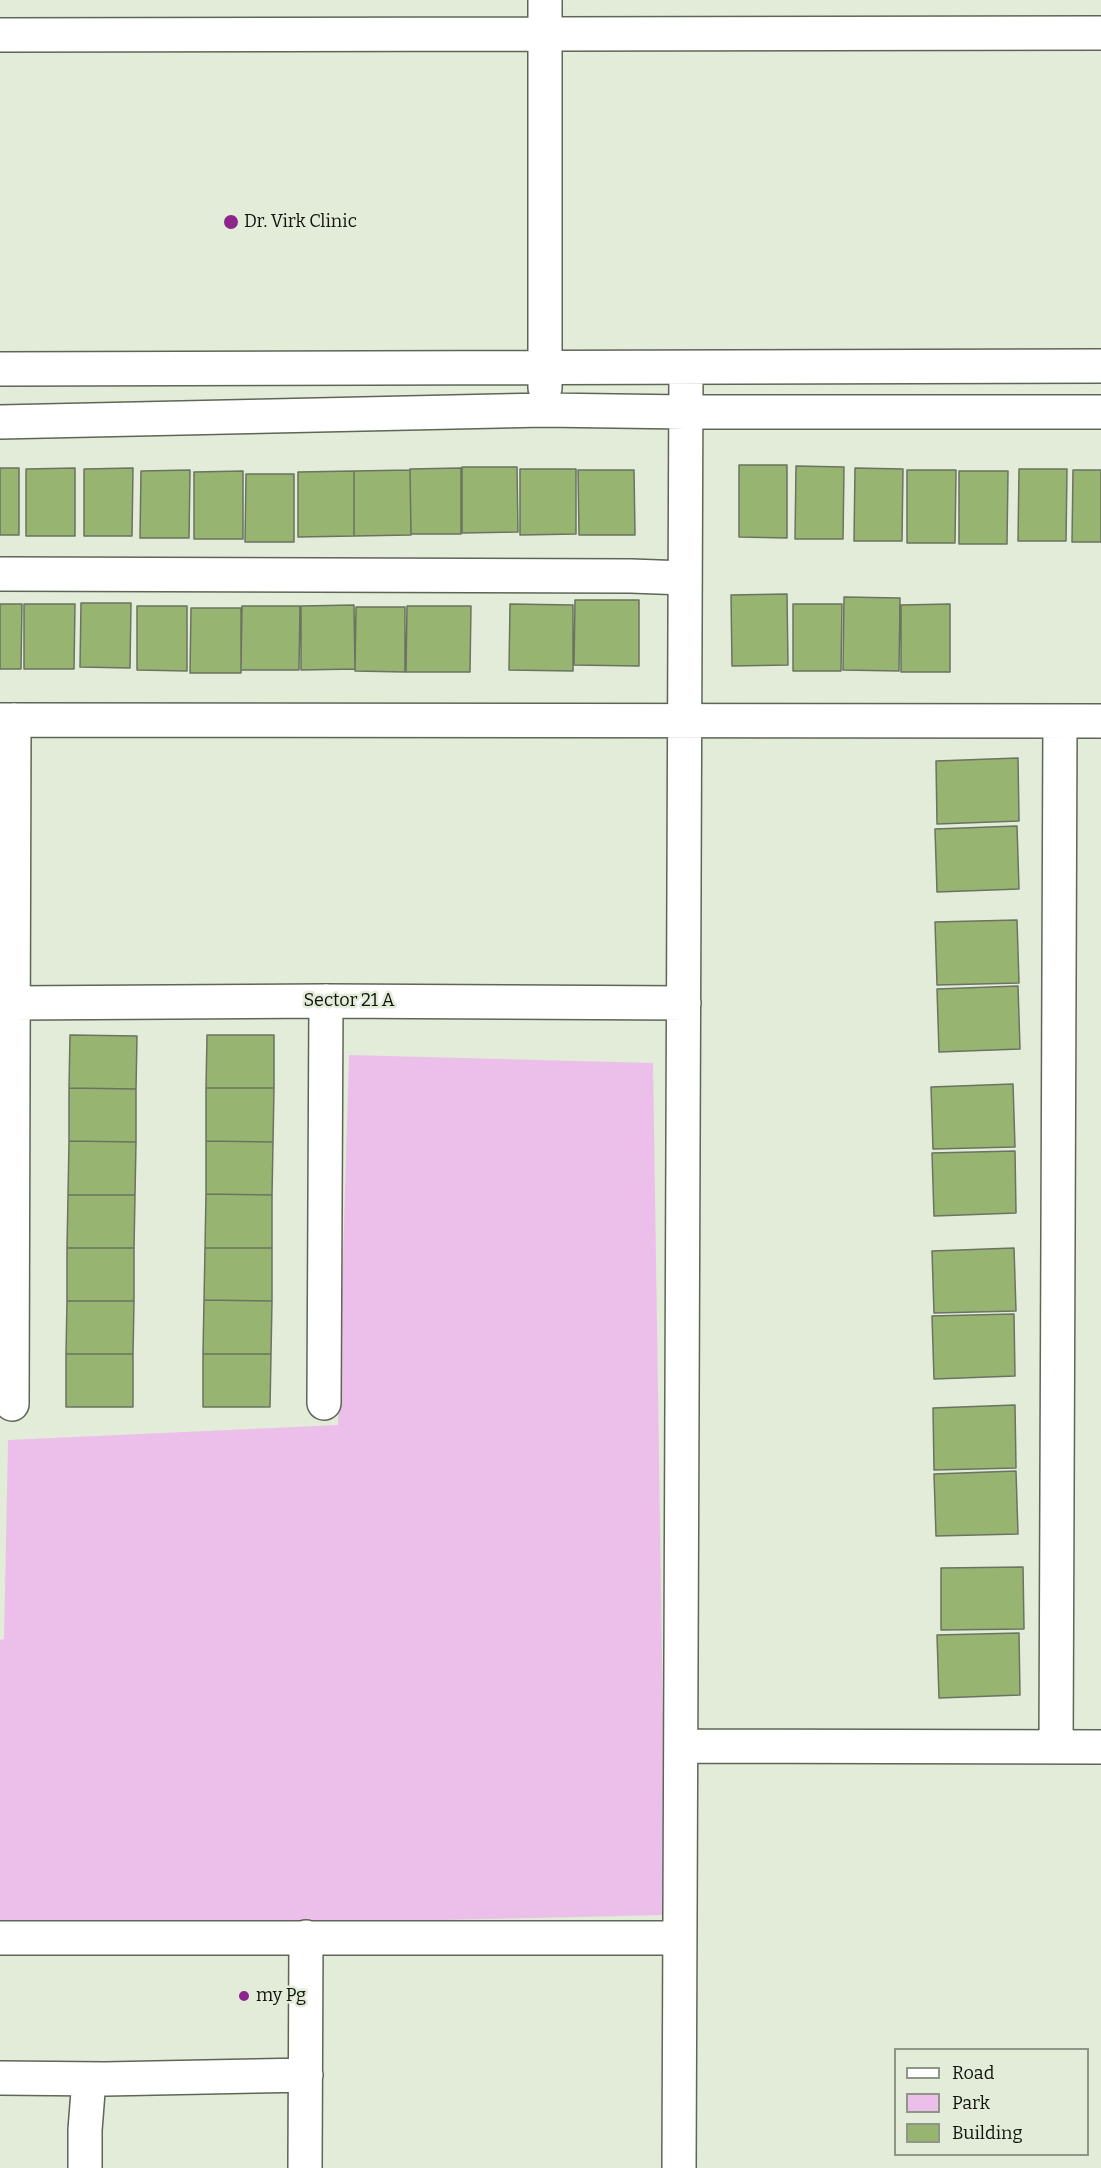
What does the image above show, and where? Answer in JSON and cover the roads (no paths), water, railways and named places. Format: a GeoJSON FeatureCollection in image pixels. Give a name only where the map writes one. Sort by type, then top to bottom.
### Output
{"type":"FeatureCollection","features":[{"type":"Feature","properties":{"kind":"street"},"geometry":{"type":"LineString","coordinates":[[544,410],[545,0]]}},
{"type":"Feature","properties":{"kind":"street"},"geometry":{"type":"LineString","coordinates":[[0,35],[1101,33]]}},
{"type":"Feature","properties":{"kind":"street"},"geometry":{"type":"LineString","coordinates":[[0,369],[1101,366]]}},
{"type":"Feature","properties":{"kind":"street"},"geometry":{"type":"LineString","coordinates":[[679,2168],[686,368]]}},
{"type":"Feature","properties":{"kind":"street"},"geometry":{"type":"LineString","coordinates":[[0,422],[544,410],[1101,411]]}},
{"type":"Feature","properties":{"kind":"street"},"geometry":{"type":"LineString","coordinates":[[0,574],[685,578]]}},
{"type":"Feature","properties":{"kind":"street"},"geometry":{"type":"LineString","coordinates":[[12,1404],[14,1003],[7,720],[1101,721]]}},
{"type":"Feature","properties":{"kind":"street"},"geometry":{"type":"LineString","coordinates":[[1056,1747],[1060,721]]}},
{"type":"Feature","properties":{"kind":"street"},"geometry":{"type":"LineString","coordinates":[[324,1402],[326,1001]]}},
{"type":"Feature","properties":{"kind":"street","name":"Sector 21 A"},"geometry":{"type":"LineString","coordinates":[[14,1003],[326,1001],[684,1003]]}},
{"type":"Feature","properties":{"kind":"street"},"geometry":{"type":"LineString","coordinates":[[681,1746],[1101,1747]]}},
{"type":"Feature","properties":{"kind":"street"},"geometry":{"type":"LineString","coordinates":[[305,2168],[306,1937]]}},
{"type":"Feature","properties":{"kind":"street"},"geometry":{"type":"LineString","coordinates":[[0,1938],[680,1938]]}},
{"type":"Feature","properties":{"kind":"street"},"geometry":{"type":"LineString","coordinates":[[0,2078],[90,2079],[306,2075]]}},
{"type":"Feature","properties":{"kind":"street"},"geometry":{"type":"LineString","coordinates":[[85,2168],[85,2130],[90,2079]]}},
{"type":"Feature","properties":{"kind":"place","name":"Dr. Virk Clinic"},"geometry":{"type":"Point","coordinates":[231,222]}},
{"type":"Feature","properties":{"kind":"place","name":"my Pg"},"geometry":{"type":"Point","coordinates":[244,1996]}}]}
